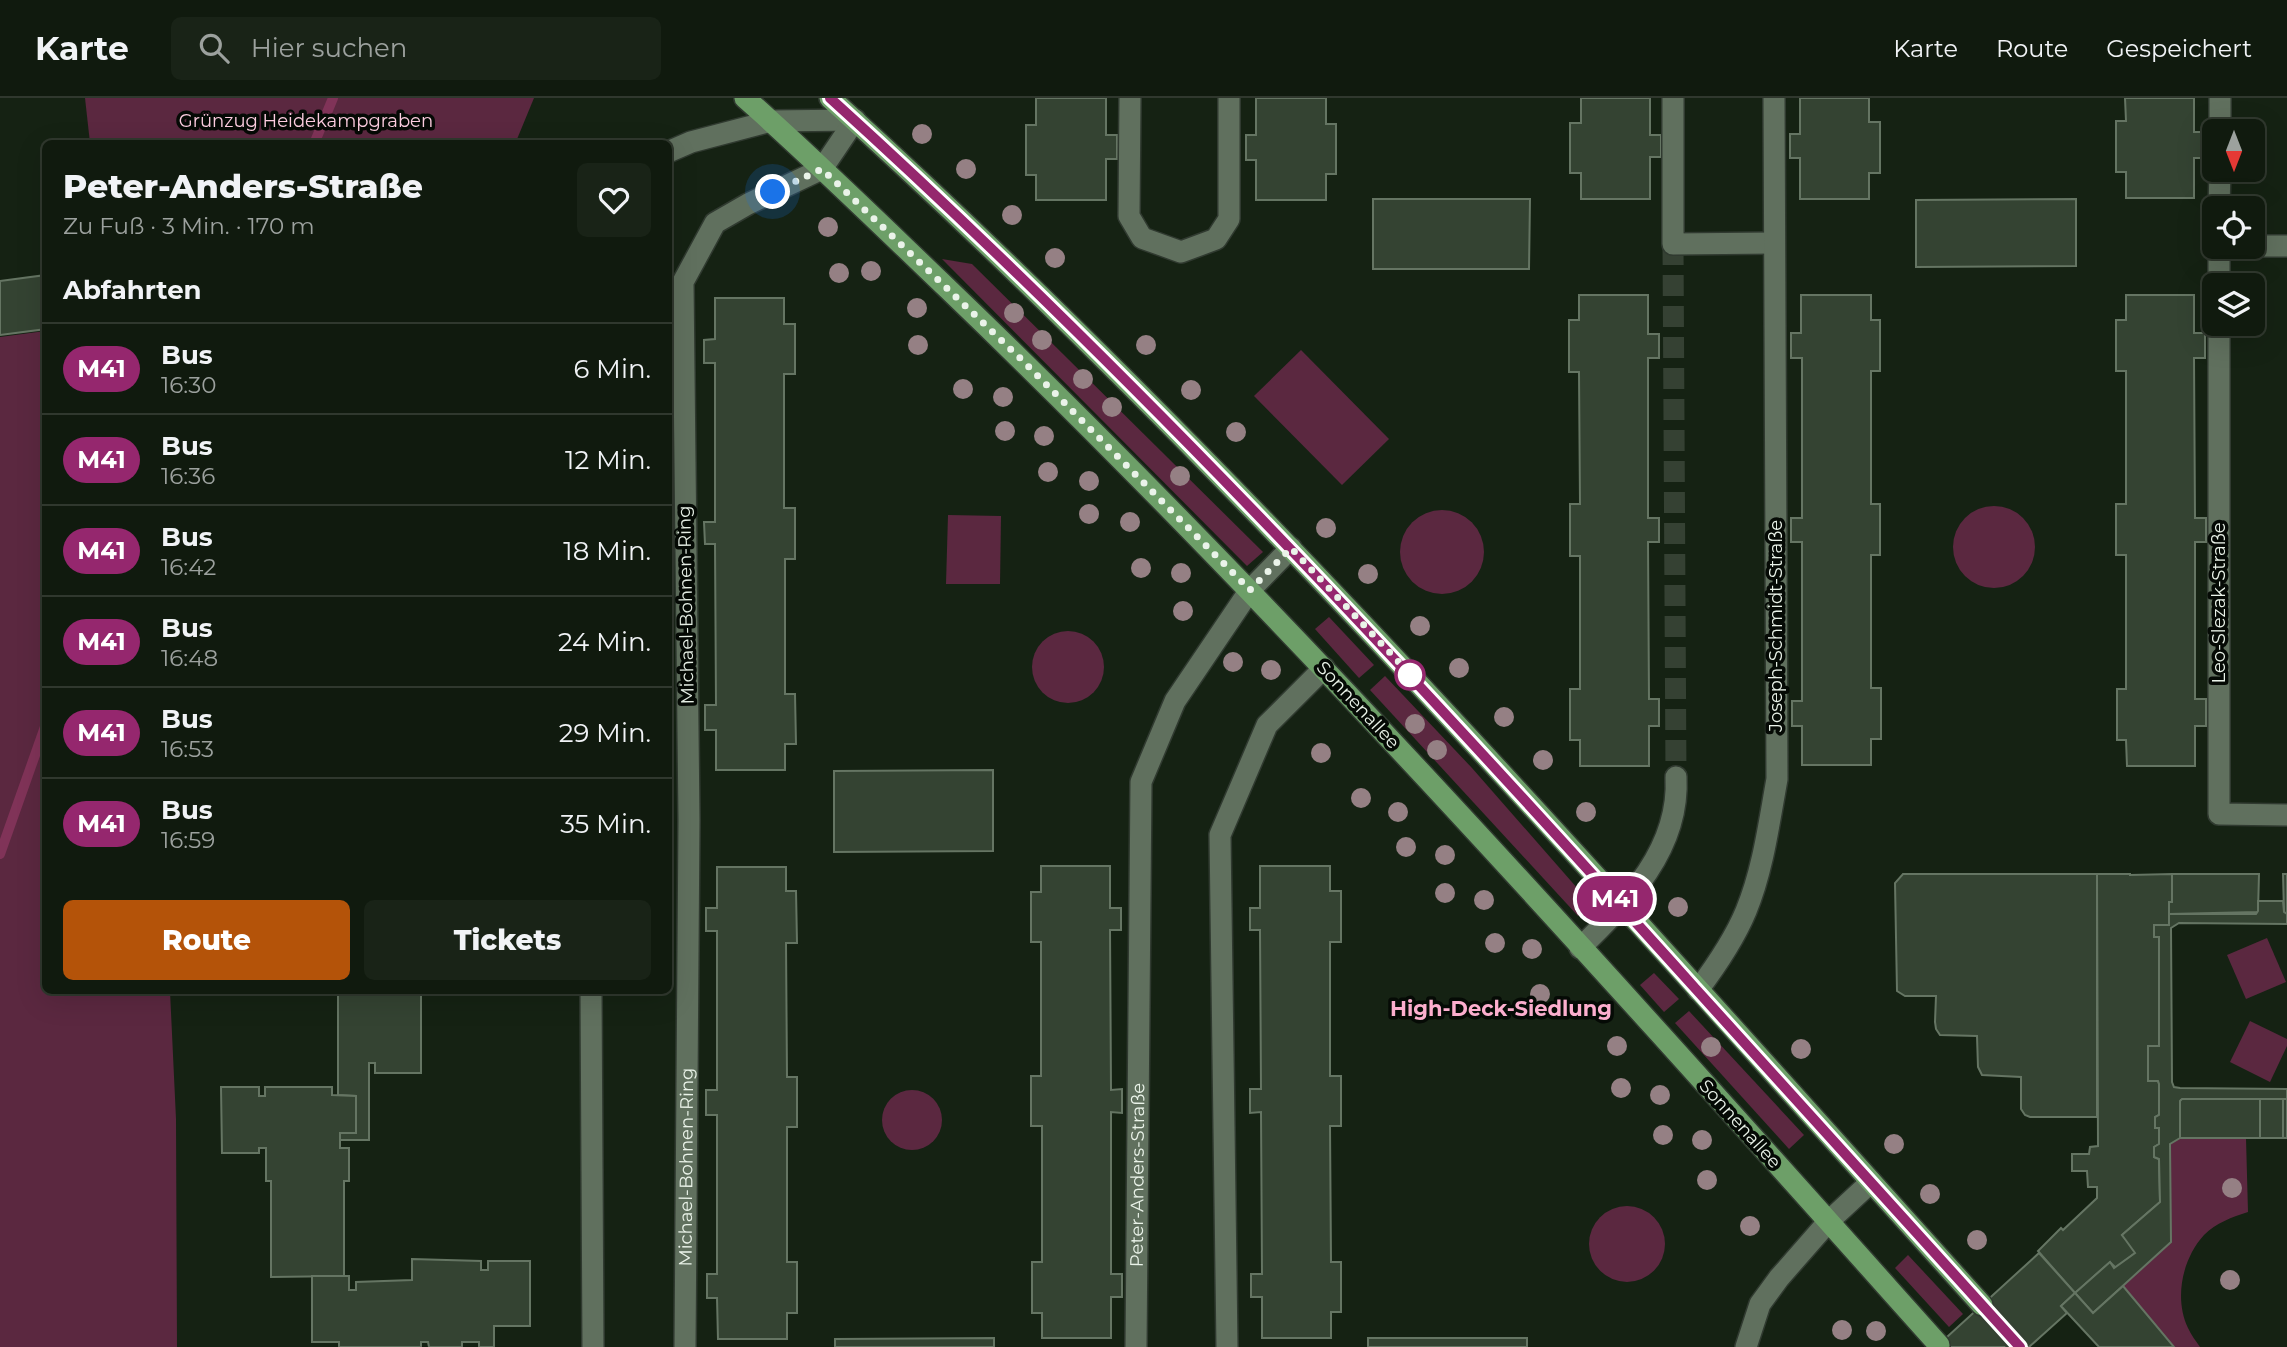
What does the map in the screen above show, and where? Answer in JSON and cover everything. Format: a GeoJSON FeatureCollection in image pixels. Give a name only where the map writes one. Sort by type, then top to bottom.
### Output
{"type":"FeatureCollection","features":[{"type":"Feature","properties":{"kind":"main road","name":"Sonnenallee"},"geometry":{"type":"LineString","coordinates":[[745,98],[1021,359],[1250,590],[1580,948],[1939,1345]]}},
{"type":"Feature","properties":{"kind":"main road"},"geometry":{"type":"LineString","coordinates":[[830,98],[1008,266],[1291,548],[1412,676],[1982,1305]]}},
{"type":"Feature","properties":{"kind":"street"},"geometry":{"type":"LineString","coordinates":[[1130,98],[1129,216],[1142,239],[1181,252],[1216,239],[1229,219],[1229,98]]}},
{"type":"Feature","properties":{"kind":"street"},"geometry":{"type":"LineString","coordinates":[[1672,98],[1673,244],[1774,243]]}},
{"type":"Feature","properties":{"kind":"street","name":"Joseph-Schmidt-Straße"},"geometry":{"type":"LineString","coordinates":[[1698,990],[1728,948],[1746,910],[1764,847],[1777,779],[1774,98]]}},
{"type":"Feature","properties":{"kind":"street"},"geometry":{"type":"LineString","coordinates":[[2220,98],[2220,119]]}},
{"type":"Feature","properties":{"kind":"street"},"geometry":{"type":"LineString","coordinates":[[672,150],[691,142],[771,121],[855,120]]}},
{"type":"Feature","properties":{"kind":"street"},"geometry":{"type":"LineString","coordinates":[[822,169],[855,120]]}},
{"type":"Feature","properties":{"kind":"street","name":"Michael-Bohnen-Ring"},"geometry":{"type":"LineString","coordinates":[[685,1347],[679,820],[683,282],[715,223],[822,169]]}},
{"type":"Feature","properties":{"kind":"street"},"geometry":{"type":"LineString","coordinates":[[2265,246],[2287,246]]}},
{"type":"Feature","properties":{"kind":"street","name":"Leo-Slezak-Straße"},"geometry":{"type":"LineString","coordinates":[[2219,336],[2219,814],[2287,815]]}},
{"type":"Feature","properties":{"kind":"street","name":"Peter-Anders-Straße"},"geometry":{"type":"LineString","coordinates":[[1136,1347],[1141,782],[1175,701],[1250,590],[1291,548]]}},
{"type":"Feature","properties":{"kind":"street"},"geometry":{"type":"LineString","coordinates":[[1227,1347],[1220,835],[1267,725],[1324,668]]}},
{"type":"Feature","properties":{"kind":"street"},"geometry":{"type":"LineString","coordinates":[[1580,948],[1622,907],[1656,859],[1670,829],[1676,777]]}},
{"type":"Feature","properties":{"kind":"street"},"geometry":{"type":"LineString","coordinates":[[591,994],[593,1347]]}},
{"type":"Feature","properties":{"kind":"street"},"geometry":{"type":"LineString","coordinates":[[1746,1347],[1760,1304],[1779,1278],[1828,1222],[1871,1182]]}},
{"type":"Feature","properties":{"kind":"green space","name":"Grünzug Heidekampgraben"},"geometry":{"type":"Polygon","coordinates":[[[85,98],[534,98],[517,140],[90,140],[85,98]]]}},
{"type":"Feature","properties":{"kind":"green space"},"geometry":{"type":"Polygon","coordinates":[[[942,259],[972,264],[1263,552],[1247,566],[942,259]]]}},
{"type":"Feature","properties":{"kind":"green space"},"geometry":{"type":"Polygon","coordinates":[[[42,331],[42,994],[170,994],[176,1119],[177,1347],[0,1347],[0,337],[42,331]]]}},
{"type":"Feature","properties":{"kind":"green space"},"geometry":{"type":"Polygon","coordinates":[[[1301,350],[1389,439],[1342,485],[1254,396],[1301,350]]]}},
{"type":"Feature","properties":{"kind":"green space"},"geometry":{"type":"Polygon","coordinates":[[[1994,506],[2010,509],[2023,518],[2032,531],[2035,547],[2032,563],[2023,576],[2010,585],[1994,588],[1978,585],[1965,576],[1956,563],[1953,547],[1956,531],[1965,518],[1978,509],[1994,506]]]}},
{"type":"Feature","properties":{"kind":"green space"},"geometry":{"type":"Polygon","coordinates":[[[1442,510],[1458,513],[1472,522],[1481,536],[1484,552],[1481,568],[1472,582],[1458,591],[1442,594],[1426,591],[1412,582],[1403,568],[1400,552],[1403,536],[1412,522],[1426,513],[1442,510]]]}},
{"type":"Feature","properties":{"kind":"green space"},"geometry":{"type":"Polygon","coordinates":[[[948,515],[1001,516],[1000,584],[946,584],[948,515]]]}},
{"type":"Feature","properties":{"kind":"green space"},"geometry":{"type":"Polygon","coordinates":[[[1329,617],[1374,665],[1359,678],[1315,629],[1329,617]]]}},
{"type":"Feature","properties":{"kind":"green space"},"geometry":{"type":"Polygon","coordinates":[[[1061,631],[1075,631],[1094,641],[1104,660],[1104,674],[1094,693],[1075,703],[1061,703],[1042,693],[1032,674],[1032,660],[1042,641],[1061,631]]]}},
{"type":"Feature","properties":{"kind":"green space"},"geometry":{"type":"Polygon","coordinates":[[[1385,676],[1472,768],[1592,905],[1578,916],[1370,690],[1385,676]]]}},
{"type":"Feature","properties":{"kind":"green space"},"geometry":{"type":"Polygon","coordinates":[[[2267,938],[2286,982],[2246,999],[2227,955],[2267,938]]]}},
{"type":"Feature","properties":{"kind":"green space"},"geometry":{"type":"Polygon","coordinates":[[[1654,973],[1679,999],[1664,1012],[1640,985],[1654,973]]]}},
{"type":"Feature","properties":{"kind":"green space"},"geometry":{"type":"Polygon","coordinates":[[[1689,1011],[1804,1135],[1789,1149],[1675,1023],[1689,1011]]]}},
{"type":"Feature","properties":{"kind":"green space"},"geometry":{"type":"Polygon","coordinates":[[[2250,1021],[2287,1039],[2287,1046],[2270,1082],[2230,1062],[2250,1021]]]}},
{"type":"Feature","properties":{"kind":"green space"},"geometry":{"type":"Polygon","coordinates":[[[906,1090],[918,1090],[937,1103],[942,1120],[940,1132],[929,1145],[918,1150],[906,1150],[887,1137],[882,1126],[882,1114],[895,1095],[906,1090]]]}},
{"type":"Feature","properties":{"kind":"green space"},"geometry":{"type":"Polygon","coordinates":[[[2180,1138],[2246,1138],[2248,1212],[2224,1221],[2204,1235],[2190,1256],[2182,1280],[2184,1317],[2189,1331],[2200,1347],[2174,1347],[2123,1286],[2171,1242],[2170,1144],[2180,1138]]]}},
{"type":"Feature","properties":{"kind":"green space"},"geometry":{"type":"Polygon","coordinates":[[[1627,1206],[1641,1209],[1654,1217],[1662,1230],[1665,1244],[1662,1258],[1654,1271],[1641,1279],[1627,1282],[1613,1279],[1600,1271],[1592,1258],[1589,1244],[1592,1230],[1600,1217],[1613,1209],[1627,1206]]]}},
{"type":"Feature","properties":{"kind":"green space"},"geometry":{"type":"Polygon","coordinates":[[[1908,1255],[1963,1314],[1949,1327],[1895,1268],[1908,1255]]]}},
{"type":"Feature","properties":{"kind":"building"},"geometry":{"type":"Polygon","coordinates":[[[1036,98],[1106,98],[1106,135],[1117,135],[1117,159],[1106,159],[1106,200],[1036,200],[1036,175],[1026,175],[1026,125],[1036,125],[1036,98]]]}},
{"type":"Feature","properties":{"kind":"building"},"geometry":{"type":"Polygon","coordinates":[[[1256,98],[1326,98],[1326,124],[1336,124],[1336,174],[1326,174],[1326,200],[1256,200],[1256,160],[1246,160],[1246,135],[1256,135],[1256,98]]]}},
{"type":"Feature","properties":{"kind":"building"},"geometry":{"type":"Polygon","coordinates":[[[1581,98],[1650,98],[1650,135],[1661,135],[1661,157],[1650,157],[1650,199],[1581,199],[1581,173],[1570,173],[1570,123],[1581,123],[1581,98]]]}},
{"type":"Feature","properties":{"kind":"building"},"geometry":{"type":"Polygon","coordinates":[[[1800,98],[1869,98],[1869,122],[1880,122],[1880,173],[1869,173],[1869,199],[1800,199],[1800,158],[1790,158],[1790,134],[1800,134],[1800,98]]]}},
{"type":"Feature","properties":{"kind":"building"},"geometry":{"type":"Polygon","coordinates":[[[2125,98],[2194,98],[2194,132],[2202,132],[2202,158],[2194,158],[2194,198],[2126,198],[2126,172],[2116,172],[2116,121],[2126,121],[2125,98]]]}},
{"type":"Feature","properties":{"kind":"building"},"geometry":{"type":"Polygon","coordinates":[[[1373,199],[1530,199],[1529,269],[1373,269],[1373,199]]]}},
{"type":"Feature","properties":{"kind":"building"},"geometry":{"type":"Polygon","coordinates":[[[2076,199],[2076,266],[1916,267],[1916,200],[2076,199]]]}},
{"type":"Feature","properties":{"kind":"building"},"geometry":{"type":"Polygon","coordinates":[[[42,276],[42,330],[0,335],[0,281],[42,276]]]}},
{"type":"Feature","properties":{"kind":"building"},"geometry":{"type":"Polygon","coordinates":[[[1579,295],[1648,295],[1648,334],[1659,334],[1659,358],[1648,358],[1648,518],[1659,518],[1659,542],[1648,542],[1649,699],[1659,699],[1659,726],[1649,726],[1649,766],[1580,766],[1580,740],[1570,740],[1570,689],[1580,689],[1580,556],[1570,556],[1570,504],[1580,504],[1579,372],[1569,372],[1569,320],[1579,320],[1579,295]]]}},
{"type":"Feature","properties":{"kind":"building"},"geometry":{"type":"Polygon","coordinates":[[[1801,295],[1871,295],[1871,320],[1880,320],[1880,371],[1871,371],[1871,504],[1880,504],[1880,555],[1871,555],[1871,688],[1881,688],[1881,739],[1871,739],[1871,765],[1802,765],[1802,726],[1792,726],[1792,701],[1802,701],[1802,542],[1791,542],[1791,518],[1802,518],[1802,358],[1791,358],[1791,333],[1801,333],[1801,295]]]}},
{"type":"Feature","properties":{"kind":"building"},"geometry":{"type":"Polygon","coordinates":[[[2126,295],[2194,295],[2194,333],[2202,333],[2202,336],[2205,336],[2205,358],[2194,358],[2195,518],[2206,518],[2206,542],[2195,542],[2195,699],[2206,699],[2206,726],[2195,726],[2195,766],[2127,766],[2126,740],[2117,740],[2117,689],[2126,689],[2126,555],[2116,555],[2116,504],[2126,504],[2126,371],[2116,371],[2116,320],[2126,320],[2126,295]]]}},
{"type":"Feature","properties":{"kind":"building"},"geometry":{"type":"Polygon","coordinates":[[[715,298],[784,298],[784,324],[795,324],[795,374],[784,374],[784,508],[795,508],[795,559],[785,559],[785,694],[795,694],[796,744],[785,744],[785,770],[716,770],[716,730],[705,730],[705,705],[716,705],[715,544],[705,544],[704,522],[715,522],[715,363],[704,363],[704,340],[715,339],[715,298]]]}},
{"type":"Feature","properties":{"kind":"building"},"geometry":{"type":"Polygon","coordinates":[[[993,770],[993,851],[834,852],[834,771],[993,770]]]}},
{"type":"Feature","properties":{"kind":"building"},"geometry":{"type":"Polygon","coordinates":[[[1041,866],[1110,866],[1110,908],[1121,908],[1121,930],[1110,930],[1111,1090],[1122,1089],[1122,1113],[1111,1112],[1111,1274],[1122,1274],[1122,1297],[1111,1297],[1111,1338],[1042,1338],[1042,1313],[1032,1313],[1032,1262],[1042,1262],[1042,1126],[1031,1126],[1031,1076],[1041,1076],[1041,942],[1031,942],[1031,892],[1041,892],[1041,866]]]}},
{"type":"Feature","properties":{"kind":"building"},"geometry":{"type":"Polygon","coordinates":[[[1260,866],[1330,866],[1330,891],[1341,891],[1341,942],[1330,942],[1330,1076],[1341,1076],[1341,1126],[1330,1126],[1331,1262],[1341,1262],[1341,1312],[1331,1312],[1331,1338],[1262,1338],[1262,1297],[1251,1297],[1251,1274],[1262,1274],[1261,1112],[1250,1113],[1250,1089],[1261,1089],[1260,930],[1250,930],[1250,908],[1260,908],[1260,866]]]}},
{"type":"Feature","properties":{"kind":"building"},"geometry":{"type":"Polygon","coordinates":[[[717,867],[786,867],[786,891],[796,891],[797,943],[786,943],[787,1077],[797,1077],[797,1127],[787,1127],[787,1262],[797,1262],[797,1313],[787,1313],[787,1339],[718,1339],[717,1298],[707,1298],[707,1274],[717,1274],[717,1115],[706,1115],[706,1090],[717,1090],[717,931],[706,931],[706,908],[717,908],[717,867]]]}},
{"type":"Feature","properties":{"kind":"building"},"geometry":{"type":"Polygon","coordinates":[[[1903,874],[2097,874],[2097,1117],[2025,1115],[2021,1109],[2021,1077],[1982,1075],[1978,1067],[1977,1036],[1940,1035],[1935,1022],[1936,996],[1905,996],[1897,991],[1895,883],[1903,874]]]}},
{"type":"Feature","properties":{"kind":"building"},"geometry":{"type":"Polygon","coordinates":[[[2097,874],[2172,874],[2169,925],[2154,925],[2154,937],[2159,937],[2159,1046],[2148,1046],[2148,1081],[2158,1081],[2159,1084],[2159,1115],[2155,1117],[2155,1128],[2159,1128],[2159,1144],[2154,1147],[2154,1157],[2159,1159],[2160,1202],[2122,1235],[2135,1253],[2116,1268],[2110,1262],[2075,1293],[2038,1251],[2097,1198],[2097,1187],[2088,1187],[2087,1171],[2072,1171],[2072,1154],[2089,1154],[2090,1147],[2098,1146],[2097,874]]]}},
{"type":"Feature","properties":{"kind":"building"},"geometry":{"type":"Polygon","coordinates":[[[2172,874],[2259,874],[2258,912],[2169,914],[2172,874]]]}},
{"type":"Feature","properties":{"kind":"building"},"geometry":{"type":"Polygon","coordinates":[[[2283,874],[2287,874],[2287,914],[2284,912],[2283,874]]]}},
{"type":"Feature","properties":{"kind":"building"},"geometry":{"type":"Polygon","coordinates":[[[2258,901],[2283,901],[2287,924],[2179,923],[2171,928],[2172,1082],[2174,1087],[2180,1088],[2287,1089],[2287,1099],[2181,1100],[2180,1138],[2170,1144],[2171,1242],[2093,1313],[2075,1293],[2110,1262],[2114,1268],[2135,1253],[2122,1235],[2160,1202],[2159,1159],[2154,1157],[2154,1147],[2159,1144],[2159,1128],[2155,1128],[2155,1117],[2159,1115],[2159,1084],[2158,1081],[2148,1081],[2148,1046],[2159,1046],[2159,937],[2154,937],[2154,925],[2169,925],[2169,914],[2256,914],[2258,901]]]}},
{"type":"Feature","properties":{"kind":"building"},"geometry":{"type":"Polygon","coordinates":[[[338,994],[421,994],[421,1073],[375,1073],[375,1063],[369,1063],[369,1140],[340,1140],[340,1133],[356,1133],[356,1096],[338,1095],[338,994]]]}},
{"type":"Feature","properties":{"kind":"building"},"geometry":{"type":"Polygon","coordinates":[[[221,1087],[259,1087],[259,1096],[265,1096],[265,1087],[332,1087],[332,1095],[356,1096],[356,1133],[340,1133],[340,1148],[349,1148],[349,1181],[344,1181],[344,1276],[271,1277],[271,1181],[266,1181],[266,1148],[259,1148],[259,1153],[222,1153],[221,1087]]]}},
{"type":"Feature","properties":{"kind":"building"},"geometry":{"type":"Polygon","coordinates":[[[2182,1099],[2260,1099],[2260,1138],[2180,1138],[2182,1099]]]}},
{"type":"Feature","properties":{"kind":"building"},"geometry":{"type":"Polygon","coordinates":[[[2260,1099],[2283,1099],[2283,1138],[2260,1138],[2260,1099]]]}},
{"type":"Feature","properties":{"kind":"building"},"geometry":{"type":"Polygon","coordinates":[[[2283,1099],[2287,1099],[2287,1138],[2283,1138],[2283,1099]]]}},
{"type":"Feature","properties":{"kind":"building"},"geometry":{"type":"Polygon","coordinates":[[[2039,1253],[2075,1293],[2061,1306],[2067,1313],[2029,1347],[1936,1347],[2039,1253]]]}},
{"type":"Feature","properties":{"kind":"building"},"geometry":{"type":"Polygon","coordinates":[[[412,1259],[481,1261],[481,1270],[488,1270],[488,1261],[530,1261],[530,1326],[494,1326],[494,1347],[479,1347],[479,1342],[462,1342],[462,1347],[429,1347],[428,1342],[421,1342],[421,1347],[339,1347],[339,1342],[312,1342],[312,1276],[349,1276],[349,1290],[356,1290],[356,1282],[412,1280],[412,1259]]]}},
{"type":"Feature","properties":{"kind":"building"},"geometry":{"type":"Polygon","coordinates":[[[2123,1286],[2174,1347],[2099,1347],[2061,1306],[2075,1293],[2093,1313],[2123,1286]]]}},
{"type":"Feature","properties":{"kind":"building"},"geometry":{"type":"Polygon","coordinates":[[[994,1338],[994,1347],[835,1347],[835,1339],[994,1338]]]}},
{"type":"Feature","properties":{"kind":"building"},"geometry":{"type":"Polygon","coordinates":[[[1368,1338],[1527,1338],[1527,1347],[1368,1347],[1368,1338]]]}},
{"type":"Feature","properties":{"kind":"waterway"},"geometry":{"type":"LineString","coordinates":[[316,140],[333,98]]}},
{"type":"Feature","properties":{"kind":"waterway"},"geometry":{"type":"LineString","coordinates":[[0,854],[42,735]]}},
{"type":"Feature","properties":{"kind":"tunnel"},"geometry":{"type":"LineString","coordinates":[[1673,244],[1676,777]]}},
{"type":"Feature","properties":{"kind":"tunnel"},"geometry":{"type":"LineString","coordinates":[[1982,1305],[2020,1347]]}},
{"type":"Feature","properties":{"kind":"bus line","name":"M41"},"geometry":{"type":"LineString","coordinates":[[830,98],[999,256],[1291,548],[1412,676],[2020,1347]]}},
{"type":"Feature","properties":{"kind":"district","name":"High-Deck-Siedlung"},"geometry":{"type":"Point","coordinates":[1501,1009]}},
{"type":"Feature","properties":{"kind":"route"},"geometry":{"type":"LineString","coordinates":[[773,192],[822,169],[1021,359],[1250,590],[1291,548],[1412,676],[1410,675]]}}]}
